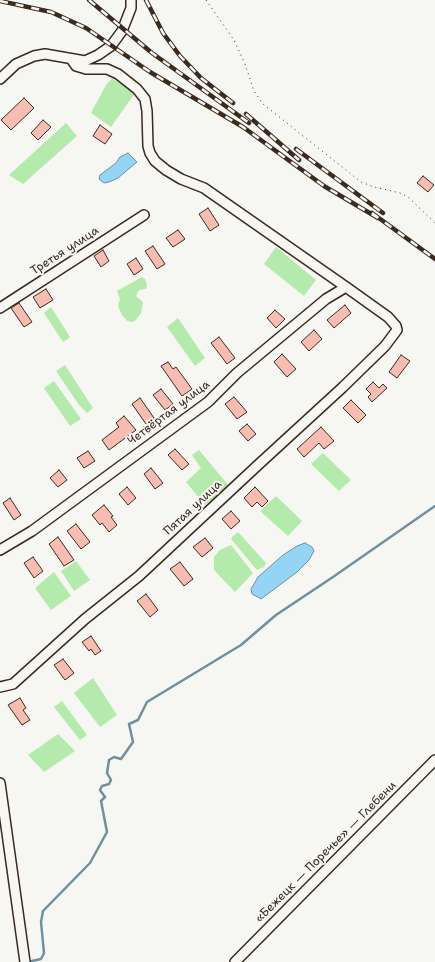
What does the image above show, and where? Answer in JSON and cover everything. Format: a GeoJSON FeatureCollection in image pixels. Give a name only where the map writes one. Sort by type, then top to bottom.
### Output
{"type":"FeatureCollection","features":[{"type":"Feature","properties":{"kind":"street"},"geometry":{"type":"LineString","coordinates":[[0,80],[16,64],[34,56],[46,54],[85,60],[98,56],[111,46],[123,28],[131,8],[131,0]]}},
{"type":"Feature","properties":{"kind":"street"},"geometry":{"type":"LineString","coordinates":[[71,59],[76,66],[86,69],[107,69],[118,74],[137,89],[145,99],[148,146],[150,154],[155,161],[181,179],[204,188],[346,287]]}},
{"type":"Feature","properties":{"kind":"street","name":"Третья улица"},"geometry":{"type":"LineString","coordinates":[[0,308],[144,215]]}},
{"type":"Feature","properties":{"kind":"street","name":"Пятая улица"},"geometry":{"type":"LineString","coordinates":[[0,687],[13,684],[85,619],[139,576],[343,387],[395,334],[396,326],[388,316],[346,287]]}},
{"type":"Feature","properties":{"kind":"street","name":"Четвёртая улица"},"geometry":{"type":"LineString","coordinates":[[0,550],[32,531],[208,402],[237,373],[326,299],[346,287]]}},
{"type":"Feature","properties":{"kind":"street","name":"«Бежецк — Поречье» — Глебени"},"geometry":{"type":"LineString","coordinates":[[235,962],[435,760]]}},
{"type":"Feature","properties":{"kind":"street"},"geometry":{"type":"LineString","coordinates":[[0,783],[25,962]]}},
{"type":"Feature","properties":{"kind":"path"},"geometry":{"type":"LineString","coordinates":[[206,0],[234,40],[254,91],[263,104],[361,182],[408,197],[435,223]]}},
{"type":"Feature","properties":{"kind":"green space"},"geometry":{"type":"Polygon","coordinates":[[[112,78],[135,93],[111,127],[91,113],[106,85],[112,78]]]}},
{"type":"Feature","properties":{"kind":"green space"},"geometry":{"type":"Polygon","coordinates":[[[66,123],[77,136],[23,184],[9,175],[66,123]]]}},
{"type":"Feature","properties":{"kind":"green space"},"geometry":{"type":"Polygon","coordinates":[[[276,247],[316,280],[304,296],[264,264],[276,247]]]}},
{"type":"Feature","properties":{"kind":"green space"},"geometry":{"type":"Polygon","coordinates":[[[142,277],[147,285],[146,289],[139,290],[136,296],[143,302],[141,313],[133,322],[127,321],[118,306],[120,299],[117,291],[142,277]]]}},
{"type":"Feature","properties":{"kind":"green space"},"geometry":{"type":"Polygon","coordinates":[[[51,307],[70,337],[63,342],[44,313],[51,307]]]}},
{"type":"Feature","properties":{"kind":"green space"},"geometry":{"type":"Polygon","coordinates":[[[178,318],[205,358],[195,366],[167,327],[178,318]]]}},
{"type":"Feature","properties":{"kind":"green space"},"geometry":{"type":"Polygon","coordinates":[[[65,365],[93,408],[87,413],[79,405],[56,371],[65,365]]]}},
{"type":"Feature","properties":{"kind":"green space"},"geometry":{"type":"Polygon","coordinates":[[[54,381],[81,419],[70,426],[44,388],[54,381]]]}},
{"type":"Feature","properties":{"kind":"green space"},"geometry":{"type":"Polygon","coordinates":[[[199,450],[228,485],[205,505],[186,482],[201,468],[192,455],[199,450]]]}},
{"type":"Feature","properties":{"kind":"green space"},"geometry":{"type":"Polygon","coordinates":[[[323,453],[351,480],[339,491],[311,464],[323,453]]]}},
{"type":"Feature","properties":{"kind":"green space"},"geometry":{"type":"Polygon","coordinates":[[[276,496],[302,521],[288,536],[260,511],[276,496]]]}},
{"type":"Feature","properties":{"kind":"green space"},"geometry":{"type":"Polygon","coordinates":[[[238,532],[266,563],[264,567],[257,570],[231,539],[238,532]]]}},
{"type":"Feature","properties":{"kind":"green space"},"geometry":{"type":"Polygon","coordinates":[[[231,545],[253,573],[235,592],[214,570],[214,557],[220,550],[231,545]]]}},
{"type":"Feature","properties":{"kind":"green space"},"geometry":{"type":"Polygon","coordinates":[[[76,561],[90,580],[74,591],[61,571],[76,561]]]}},
{"type":"Feature","properties":{"kind":"green space"},"geometry":{"type":"Polygon","coordinates":[[[54,572],[71,596],[51,610],[35,588],[54,572]]]}},
{"type":"Feature","properties":{"kind":"green space"},"geometry":{"type":"Polygon","coordinates":[[[93,678],[117,715],[100,727],[74,693],[93,678]]]}},
{"type":"Feature","properties":{"kind":"green space"},"geometry":{"type":"Polygon","coordinates":[[[62,701],[87,735],[80,740],[54,707],[62,701]]]}},
{"type":"Feature","properties":{"kind":"green space"},"geometry":{"type":"Polygon","coordinates":[[[58,734],[75,751],[44,772],[28,755],[58,734]]]}},
{"type":"Feature","properties":{"kind":"water"},"geometry":{"type":"Polygon","coordinates":[[[128,153],[137,162],[118,178],[104,183],[100,180],[100,175],[116,163],[120,157],[128,153]]]}},
{"type":"Feature","properties":{"kind":"water"},"geometry":{"type":"Polygon","coordinates":[[[305,543],[312,547],[314,551],[309,560],[297,572],[261,599],[252,594],[251,589],[258,577],[283,555],[305,543]]]}},
{"type":"Feature","properties":{"kind":"building"},"geometry":{"type":"Polygon","coordinates":[[[24,98],[34,108],[11,130],[1,120],[24,98]]]}},
{"type":"Feature","properties":{"kind":"building"},"geometry":{"type":"Polygon","coordinates":[[[43,120],[51,127],[38,140],[31,133],[43,120]]]}},
{"type":"Feature","properties":{"kind":"building"},"geometry":{"type":"Polygon","coordinates":[[[100,125],[112,134],[105,144],[93,136],[100,125]]]}},
{"type":"Feature","properties":{"kind":"building"},"geometry":{"type":"Polygon","coordinates":[[[423,176],[434,185],[428,192],[417,183],[423,176]]]}},
{"type":"Feature","properties":{"kind":"building"},"geometry":{"type":"Polygon","coordinates":[[[208,208],[219,225],[210,231],[199,214],[208,208]]]}},
{"type":"Feature","properties":{"kind":"building"},"geometry":{"type":"Polygon","coordinates":[[[178,230],[185,239],[173,247],[166,238],[178,230]]]}},
{"type":"Feature","properties":{"kind":"building"},"geometry":{"type":"Polygon","coordinates":[[[153,246],[165,264],[157,269],[145,251],[153,246]]]}},
{"type":"Feature","properties":{"kind":"building"},"geometry":{"type":"Polygon","coordinates":[[[103,250],[109,261],[101,267],[94,256],[103,250]]]}},
{"type":"Feature","properties":{"kind":"building"},"geometry":{"type":"Polygon","coordinates":[[[136,258],[143,269],[134,275],[127,264],[136,258]]]}},
{"type":"Feature","properties":{"kind":"building"},"geometry":{"type":"Polygon","coordinates":[[[46,289],[53,300],[40,308],[33,297],[46,289]]]}},
{"type":"Feature","properties":{"kind":"building"},"geometry":{"type":"Polygon","coordinates":[[[19,303],[32,322],[24,327],[11,308],[19,303]]]}},
{"type":"Feature","properties":{"kind":"building"},"geometry":{"type":"Polygon","coordinates":[[[345,305],[351,313],[334,328],[327,320],[345,305]]]}},
{"type":"Feature","properties":{"kind":"building"},"geometry":{"type":"Polygon","coordinates":[[[275,310],[285,319],[276,328],[267,318],[275,310]]]}},
{"type":"Feature","properties":{"kind":"building"},"geometry":{"type":"Polygon","coordinates":[[[314,330],[322,339],[309,351],[301,342],[314,330]]]}},
{"type":"Feature","properties":{"kind":"building"},"geometry":{"type":"Polygon","coordinates":[[[219,337],[235,358],[227,364],[211,343],[219,337]]]}},
{"type":"Feature","properties":{"kind":"building"},"geometry":{"type":"Polygon","coordinates":[[[282,354],[296,369],[287,377],[274,362],[282,354]]]}},
{"type":"Feature","properties":{"kind":"building"},"geometry":{"type":"Polygon","coordinates":[[[401,355],[410,361],[397,378],[389,372],[401,355]]]}},
{"type":"Feature","properties":{"kind":"building"},"geometry":{"type":"Polygon","coordinates":[[[168,362],[173,369],[176,367],[192,389],[182,396],[161,366],[168,362]]]}},
{"type":"Feature","properties":{"kind":"building"},"geometry":{"type":"Polygon","coordinates":[[[373,382],[379,388],[383,384],[387,388],[372,402],[368,397],[371,394],[366,389],[373,382]]]}},
{"type":"Feature","properties":{"kind":"building"},"geometry":{"type":"Polygon","coordinates":[[[161,389],[173,404],[165,410],[153,395],[161,389]]]}},
{"type":"Feature","properties":{"kind":"building"},"geometry":{"type":"Polygon","coordinates":[[[234,397],[247,412],[237,419],[225,404],[234,397]]]}},
{"type":"Feature","properties":{"kind":"building"},"geometry":{"type":"Polygon","coordinates":[[[140,398],[154,418],[146,424],[132,404],[140,398]]]}},
{"type":"Feature","properties":{"kind":"building"},"geometry":{"type":"Polygon","coordinates":[[[351,400],[366,415],[358,423],[343,408],[351,400]]]}},
{"type":"Feature","properties":{"kind":"building"},"geometry":{"type":"Polygon","coordinates":[[[124,416],[136,430],[109,450],[102,440],[119,427],[116,423],[124,416]]]}},
{"type":"Feature","properties":{"kind":"building"},"geometry":{"type":"Polygon","coordinates":[[[247,424],[256,434],[248,441],[239,431],[247,424]]]}},
{"type":"Feature","properties":{"kind":"building"},"geometry":{"type":"Polygon","coordinates":[[[321,427],[334,441],[324,449],[319,443],[304,457],[297,449],[321,427]]]}},
{"type":"Feature","properties":{"kind":"building"},"geometry":{"type":"Polygon","coordinates":[[[175,449],[189,464],[182,470],[168,455],[175,449]]]}},
{"type":"Feature","properties":{"kind":"building"},"geometry":{"type":"Polygon","coordinates":[[[88,451],[95,461],[84,468],[77,458],[88,451]]]}},
{"type":"Feature","properties":{"kind":"building"},"geometry":{"type":"Polygon","coordinates":[[[151,468],[163,483],[155,489],[144,474],[151,468]]]}},
{"type":"Feature","properties":{"kind":"building"},"geometry":{"type":"Polygon","coordinates":[[[59,470],[67,480],[58,487],[50,478],[59,470]]]}},
{"type":"Feature","properties":{"kind":"building"},"geometry":{"type":"Polygon","coordinates":[[[127,487],[136,498],[128,505],[119,494],[127,487]]]}},
{"type":"Feature","properties":{"kind":"building"},"geometry":{"type":"Polygon","coordinates":[[[255,487],[268,501],[262,507],[257,502],[252,507],[244,498],[255,487]]]}},
{"type":"Feature","properties":{"kind":"building"},"geometry":{"type":"Polygon","coordinates":[[[10,498],[21,515],[14,520],[3,503],[10,498]]]}},
{"type":"Feature","properties":{"kind":"building"},"geometry":{"type":"Polygon","coordinates":[[[104,505],[113,516],[111,517],[117,525],[109,532],[92,515],[104,505]]]}},
{"type":"Feature","properties":{"kind":"building"},"geometry":{"type":"Polygon","coordinates":[[[231,511],[240,521],[231,529],[222,519],[231,511]]]}},
{"type":"Feature","properties":{"kind":"building"},"geometry":{"type":"Polygon","coordinates":[[[76,524],[90,542],[81,549],[67,531],[76,524]]]}},
{"type":"Feature","properties":{"kind":"building"},"geometry":{"type":"Polygon","coordinates":[[[58,537],[74,560],[64,566],[49,544],[58,537]]]}},
{"type":"Feature","properties":{"kind":"building"},"geometry":{"type":"Polygon","coordinates":[[[205,538],[213,548],[202,557],[193,547],[205,538]]]}},
{"type":"Feature","properties":{"kind":"building"},"geometry":{"type":"Polygon","coordinates":[[[33,557],[43,571],[34,578],[24,563],[33,557]]]}},
{"type":"Feature","properties":{"kind":"building"},"geometry":{"type":"Polygon","coordinates":[[[180,562],[193,579],[184,586],[170,569],[180,562]]]}},
{"type":"Feature","properties":{"kind":"building"},"geometry":{"type":"Polygon","coordinates":[[[146,594],[158,610],[150,617],[137,601],[146,594]]]}},
{"type":"Feature","properties":{"kind":"building"},"geometry":{"type":"Polygon","coordinates":[[[91,636],[101,651],[95,655],[82,642],[91,636]]]}},
{"type":"Feature","properties":{"kind":"building"},"geometry":{"type":"Polygon","coordinates":[[[63,659],[74,673],[65,680],[54,665],[63,659]]]}},
{"type":"Feature","properties":{"kind":"building"},"geometry":{"type":"Polygon","coordinates":[[[20,698],[26,708],[23,710],[30,720],[22,725],[8,705],[20,698]]]}},
{"type":"Feature","properties":{"kind":"waterway"},"geometry":{"type":"LineString","coordinates":[[32,961],[41,959],[44,953],[41,922],[43,911],[90,863],[107,832],[101,801],[105,797],[100,790],[102,786],[109,784],[111,780],[107,773],[109,760],[114,757],[121,759],[133,742],[129,724],[138,720],[147,702],[241,645],[276,615],[435,506]]}},
{"type":"Feature","properties":{"kind":"railway"},"geometry":{"type":"LineString","coordinates":[[89,0],[152,53],[249,123]]}},
{"type":"Feature","properties":{"kind":"railway"},"geometry":{"type":"LineString","coordinates":[[146,0],[163,33],[180,56],[201,78],[233,103]]}},
{"type":"Feature","properties":{"kind":"railway"},"geometry":{"type":"LineString","coordinates":[[0,1],[51,12],[86,28],[150,72],[243,127],[324,186],[378,218]]}},
{"type":"Feature","properties":{"kind":"railway"},"geometry":{"type":"LineString","coordinates":[[246,114],[299,160]]}},
{"type":"Feature","properties":{"kind":"railway"},"geometry":{"type":"LineString","coordinates":[[296,149],[383,213]]}},
{"type":"Feature","properties":{"kind":"railway"},"geometry":{"type":"LineString","coordinates":[[372,213],[435,259]]}}]}
